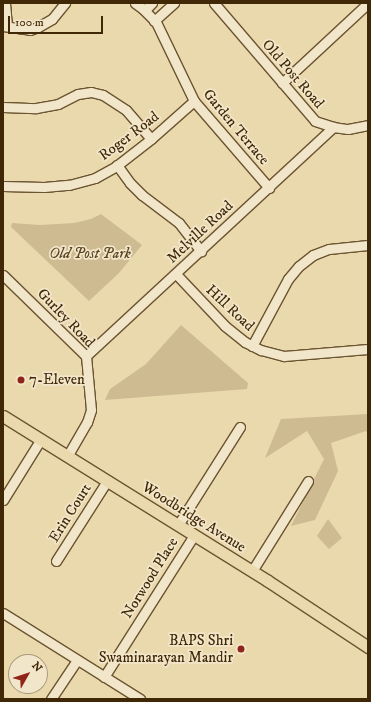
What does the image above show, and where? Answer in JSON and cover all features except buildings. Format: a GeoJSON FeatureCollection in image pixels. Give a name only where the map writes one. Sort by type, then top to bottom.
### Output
{"type":"FeatureCollection","features":[{"type":"Feature","properties":{"kind":"main road","name":"Woodbridge Avenue"},"geometry":{"type":"LineString","coordinates":[[3,416],[194,534],[368,647]]}},
{"type":"Feature","properties":{"kind":"street"},"geometry":{"type":"LineString","coordinates":[[5,3],[5,26],[30,30],[38,28],[52,19],[65,3]]}},
{"type":"Feature","properties":{"kind":"street","name":"Garden Terrace"},"geometry":{"type":"LineString","coordinates":[[135,3],[145,10],[154,20],[194,101],[269,188]]}},
{"type":"Feature","properties":{"kind":"street"},"geometry":{"type":"LineString","coordinates":[[145,10],[152,3]]}},
{"type":"Feature","properties":{"kind":"street"},"geometry":{"type":"LineString","coordinates":[[154,20],[174,3]]}},
{"type":"Feature","properties":{"kind":"street","name":"Old Post Road"},"geometry":{"type":"LineString","coordinates":[[214,3],[315,120],[333,127],[348,129],[368,125]]}},
{"type":"Feature","properties":{"kind":"street"},"geometry":{"type":"LineString","coordinates":[[282,83],[368,4]]}},
{"type":"Feature","properties":{"kind":"street"},"geometry":{"type":"LineString","coordinates":[[3,106],[36,108],[58,104],[78,94],[91,92],[103,95],[126,110],[151,139]]}},
{"type":"Feature","properties":{"kind":"street","name":"Roger Road"},"geometry":{"type":"LineString","coordinates":[[3,186],[44,188],[69,185],[95,178],[117,165],[151,139],[194,101]]}},
{"type":"Feature","properties":{"kind":"street","name":"Melville Road"},"geometry":{"type":"LineString","coordinates":[[86,356],[269,188],[333,127]]}},
{"type":"Feature","properties":{"kind":"street"},"geometry":{"type":"LineString","coordinates":[[117,165],[130,183],[142,195],[179,223],[201,251]]}},
{"type":"Feature","properties":{"kind":"street"},"geometry":{"type":"LineString","coordinates":[[252,346],[288,279],[299,266],[313,255],[329,250],[368,245]]}},
{"type":"Feature","properties":{"kind":"street","name":"Hill Road"},"geometry":{"type":"LineString","coordinates":[[176,274],[225,326],[252,346],[261,350],[284,356],[368,349]]}},
{"type":"Feature","properties":{"kind":"street","name":"Gurley Road"},"geometry":{"type":"LineString","coordinates":[[3,275],[86,356],[91,410],[87,422],[67,456]]}},
{"type":"Feature","properties":{"kind":"street"},"geometry":{"type":"LineString","coordinates":[[178,525],[240,427]]}},
{"type":"Feature","properties":{"kind":"street"},"geometry":{"type":"LineString","coordinates":[[3,500],[41,439]]}},
{"type":"Feature","properties":{"kind":"street","name":"Erin Court"},"geometry":{"type":"LineString","coordinates":[[56,561],[107,481]]}},
{"type":"Feature","properties":{"kind":"street"},"geometry":{"type":"LineString","coordinates":[[252,571],[308,481]]}},
{"type":"Feature","properties":{"kind":"street","name":"Norwood Place"},"geometry":{"type":"LineString","coordinates":[[104,677],[194,534]]}},
{"type":"Feature","properties":{"kind":"street"},"geometry":{"type":"LineString","coordinates":[[3,613],[140,699]]}},
{"type":"Feature","properties":{"kind":"street"},"geometry":{"type":"LineString","coordinates":[[51,699],[77,660]]}},
{"type":"Feature","properties":{"kind":"green space","name":"Old Post Park"},"geometry":{"type":"Polygon","coordinates":[[[101,214],[142,245],[119,273],[89,301],[11,227],[12,223],[40,225],[74,223],[91,219],[101,214]]]}},
{"type":"Feature","properties":{"kind":"green space"},"geometry":{"type":"Polygon","coordinates":[[[181,325],[248,383],[247,389],[105,400],[110,389],[146,364],[181,325]]]}},
{"type":"Feature","properties":{"kind":"green space"},"geometry":{"type":"Polygon","coordinates":[[[368,414],[368,434],[366,431],[331,443],[338,471],[315,520],[291,526],[324,459],[307,431],[265,458],[281,419],[368,414]]]}},
{"type":"Feature","properties":{"kind":"green space"},"geometry":{"type":"Polygon","coordinates":[[[328,519],[342,538],[329,549],[317,536],[328,519]]]}},
{"type":"Feature","properties":{"kind":"place","name":"7-Eleven"},"geometry":{"type":"Point","coordinates":[21,380]}},
{"type":"Feature","properties":{"kind":"place","name":"BAPS Shri Swaminarayan Mandir"},"geometry":{"type":"Point","coordinates":[241,649]}}]}
